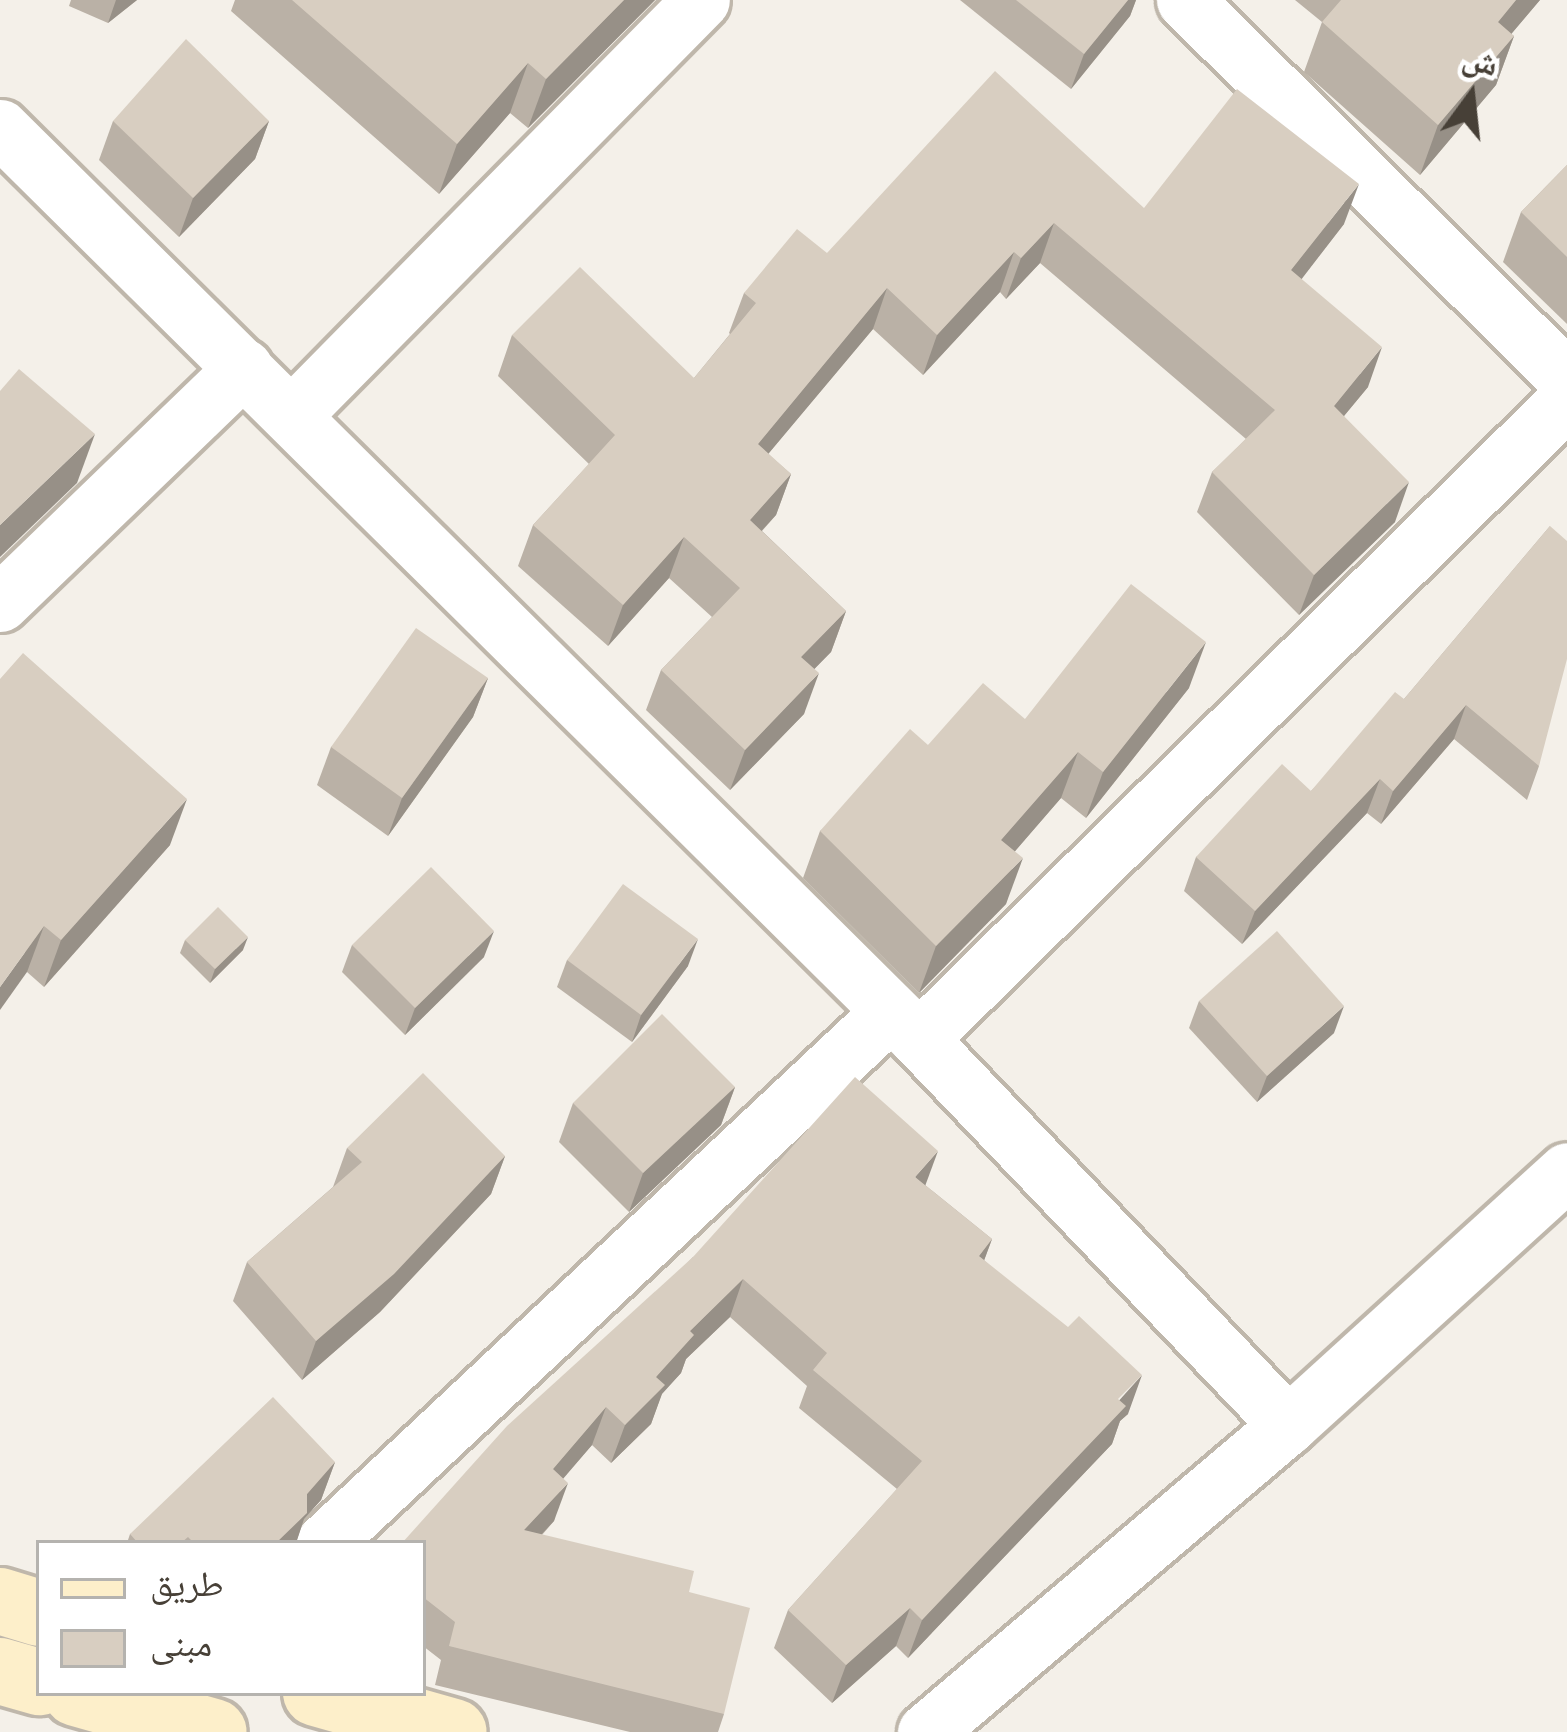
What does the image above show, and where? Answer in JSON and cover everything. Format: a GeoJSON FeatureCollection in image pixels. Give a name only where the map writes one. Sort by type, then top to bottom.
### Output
{"type":"FeatureCollection","features":[{"type":"Feature","properties":{"kind":"street"},"geometry":{"type":"LineString","coordinates":[[292,414],[701,0]]}},
{"type":"Feature","properties":{"kind":"street"},"geometry":{"type":"LineString","coordinates":[[1185,0],[1567,379]]}},
{"type":"Feature","properties":{"kind":"street"},"geometry":{"type":"LineString","coordinates":[[0,128],[904,1026],[1288,1425]]}},
{"type":"Feature","properties":{"kind":"street"},"geometry":{"type":"LineString","coordinates":[[0,603],[244,367]]}},
{"type":"Feature","properties":{"kind":"street"},"geometry":{"type":"LineString","coordinates":[[327,1540],[904,1026],[1567,400]]}},
{"type":"Feature","properties":{"kind":"street"},"geometry":{"type":"LineString","coordinates":[[926,1732],[1288,1425],[1567,1171]]}},
{"type":"Feature","properties":{"kind":"street"},"geometry":{"type":"LineString","coordinates":[[0,1601],[36,1612]]}},
{"type":"Feature","properties":{"kind":"street"},"geometry":{"type":"LineString","coordinates":[[0,1671],[36,1681]]}},
{"type":"Feature","properties":{"kind":"street"},"geometry":{"type":"LineString","coordinates":[[87,1696],[214,1732]]}},
{"type":"Feature","properties":{"kind":"street"},"geometry":{"type":"LineString","coordinates":[[327,1696],[454,1732]]}},
{"type":"Feature","properties":{"kind":"building"},"geometry":{"type":"Polygon","coordinates":[[[292,0],[624,0],[546,79],[528,63],[457,144],[292,0]]]}},
{"type":"Feature","properties":{"kind":"building"},"geometry":{"type":"Polygon","coordinates":[[[1016,0],[1128,0],[1084,54],[1016,0]]]}},
{"type":"Feature","properties":{"kind":"building"},"geometry":{"type":"Polygon","coordinates":[[[1341,0],[1516,0],[1498,22],[1514,36],[1438,125],[1322,22],[1341,0]]]}},
{"type":"Feature","properties":{"kind":"building"},"geometry":{"type":"Polygon","coordinates":[[[186,39],[269,121],[193,198],[113,121],[186,39]]]}},
{"type":"Feature","properties":{"kind":"building"},"geometry":{"type":"Polygon","coordinates":[[[995,71],[1144,208],[1237,89],[1359,184],[1291,270],[1382,347],[1334,406],[1409,482],[1314,575],[1212,472],[1275,410],[1054,223],[1021,258],[1014,252],[937,335],[887,288],[758,444],[791,474],[750,520],[846,611],[801,657],[819,673],[745,750],[661,670],[740,588],[684,537],[623,605],[533,525],[615,435],[512,335],[580,267],[694,378],[756,303],[744,293],[797,229],[827,253],[995,71]]]}},
{"type":"Feature","properties":{"kind":"building"},"geometry":{"type":"Polygon","coordinates":[[[1567,165],[1567,257],[1521,212],[1567,165]]]}},
{"type":"Feature","properties":{"kind":"building"},"geometry":{"type":"Polygon","coordinates":[[[19,369],[95,434],[0,525],[0,391],[19,369]]]}},
{"type":"Feature","properties":{"kind":"building"},"geometry":{"type":"Polygon","coordinates":[[[1550,526],[1567,541],[1567,659],[1539,766],[1466,705],[1393,791],[1380,779],[1255,911],[1196,857],[1282,764],[1311,791],[1395,692],[1404,699],[1550,526]]]}},
{"type":"Feature","properties":{"kind":"building"},"geometry":{"type":"Polygon","coordinates":[[[1131,584],[1206,642],[1103,772],[1078,752],[1001,840],[1023,858],[936,946],[820,831],[910,729],[928,745],[983,683],[1025,719],[1131,584]]]}},
{"type":"Feature","properties":{"kind":"building"},"geometry":{"type":"Polygon","coordinates":[[[416,628],[488,678],[402,798],[331,747],[416,628]]]}},
{"type":"Feature","properties":{"kind":"building"},"geometry":{"type":"Polygon","coordinates":[[[23,653],[187,799],[61,940],[44,926],[0,987],[0,679],[23,653]]]}},
{"type":"Feature","properties":{"kind":"building"},"geometry":{"type":"Polygon","coordinates":[[[431,867],[494,931],[415,1008],[352,945],[431,867]]]}},
{"type":"Feature","properties":{"kind":"building"},"geometry":{"type":"Polygon","coordinates":[[[623,884],[698,939],[641,1015],[567,960],[623,884]]]}},
{"type":"Feature","properties":{"kind":"building"},"geometry":{"type":"Polygon","coordinates":[[[218,907],[248,937],[215,969],[185,940],[218,907]]]}},
{"type":"Feature","properties":{"kind":"building"},"geometry":{"type":"Polygon","coordinates":[[[1277,931],[1344,1006],[1267,1076],[1199,1001],[1277,931]]]}},
{"type":"Feature","properties":{"kind":"building"},"geometry":{"type":"Polygon","coordinates":[[[662,1014],[735,1087],[643,1173],[573,1103],[662,1014]]]}},
{"type":"Feature","properties":{"kind":"building"},"geometry":{"type":"Polygon","coordinates":[[[423,1073],[505,1156],[394,1274],[316,1341],[247,1262],[362,1162],[347,1148],[423,1073]]]}},
{"type":"Feature","properties":{"kind":"building"},"geometry":{"type":"Polygon","coordinates":[[[855,1077],[938,1151],[915,1177],[992,1239],[979,1256],[1068,1327],[1079,1316],[1142,1375],[1118,1399],[1126,1406],[922,1620],[910,1608],[846,1665],[788,1610],[922,1461],[813,1370],[827,1353],[743,1279],[690,1331],[694,1335],[656,1377],[665,1385],[625,1425],[606,1407],[553,1469],[568,1483],[524,1530],[694,1571],[689,1592],[750,1608],[724,1714],[449,1646],[455,1622],[426,1599],[426,1540],[405,1540],[507,1426],[693,1257],[855,1077]]]}},
{"type":"Feature","properties":{"kind":"building"},"geometry":{"type":"Polygon","coordinates":[[[273,1397],[335,1462],[307,1494],[307,1513],[279,1540],[135,1540],[130,1534],[273,1397]]]}}]}
